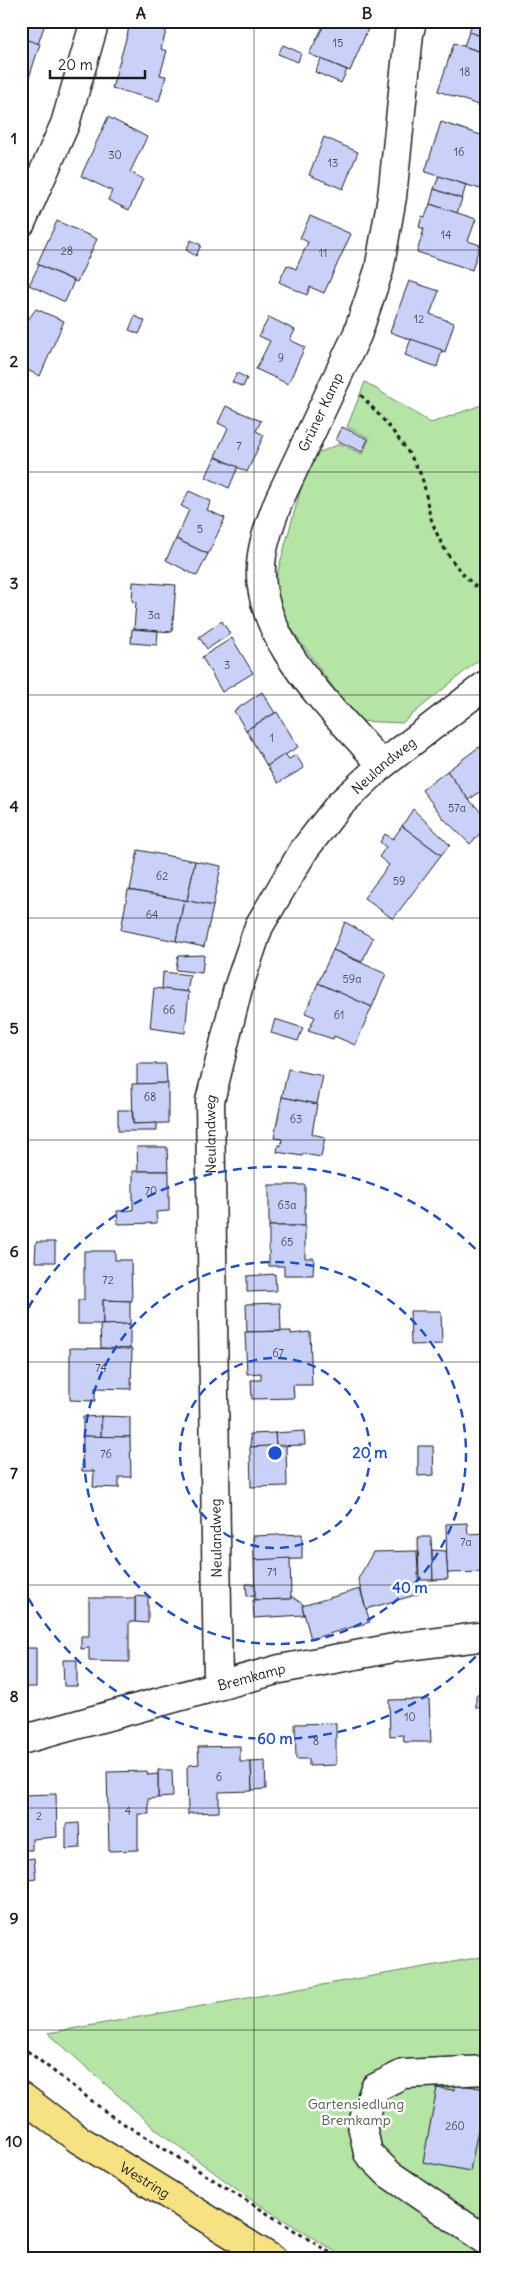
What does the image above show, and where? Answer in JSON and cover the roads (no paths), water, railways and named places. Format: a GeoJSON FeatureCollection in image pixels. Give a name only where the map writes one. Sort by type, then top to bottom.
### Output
{"type":"FeatureCollection","features":[{"type":"Feature","properties":{"kind":"main road","name":"Westring"},"geometry":{"type":"LineString","coordinates":[[21,2096],[78,2139],[272,2259]]}},
{"type":"Feature","properties":{"kind":"street"},"geometry":{"type":"LineString","coordinates":[[21,223],[65,124],[95,21]]}},
{"type":"Feature","properties":{"kind":"street","name":"Grüner Kamp"},"geometry":{"type":"LineString","coordinates":[[382,765],[286,651],[266,609],[261,583],[262,556],[268,529],[371,299],[386,241],[412,21]]}},
{"type":"Feature","properties":{"kind":"street","name":"Neulandweg"},"geometry":{"type":"LineString","coordinates":[[218,1684],[210,1101],[238,988],[259,926],[304,850],[339,805],[382,765],[487,684]]}},
{"type":"Feature","properties":{"kind":"street","name":"Bremkamp"},"geometry":{"type":"LineString","coordinates":[[21,1740],[280,1668],[399,1647],[487,1636]]}},
{"type":"Feature","properties":{"kind":"street"},"geometry":{"type":"LineString","coordinates":[[487,2070],[403,2074],[375,2088],[362,2125],[368,2153],[389,2174],[487,2241]]}},
{"type":"Feature","properties":{"kind":"park label","name":"Gartensiedlung Bremkamp"},"geometry":{"type":"Point","coordinates":[356,2112]}}]}
